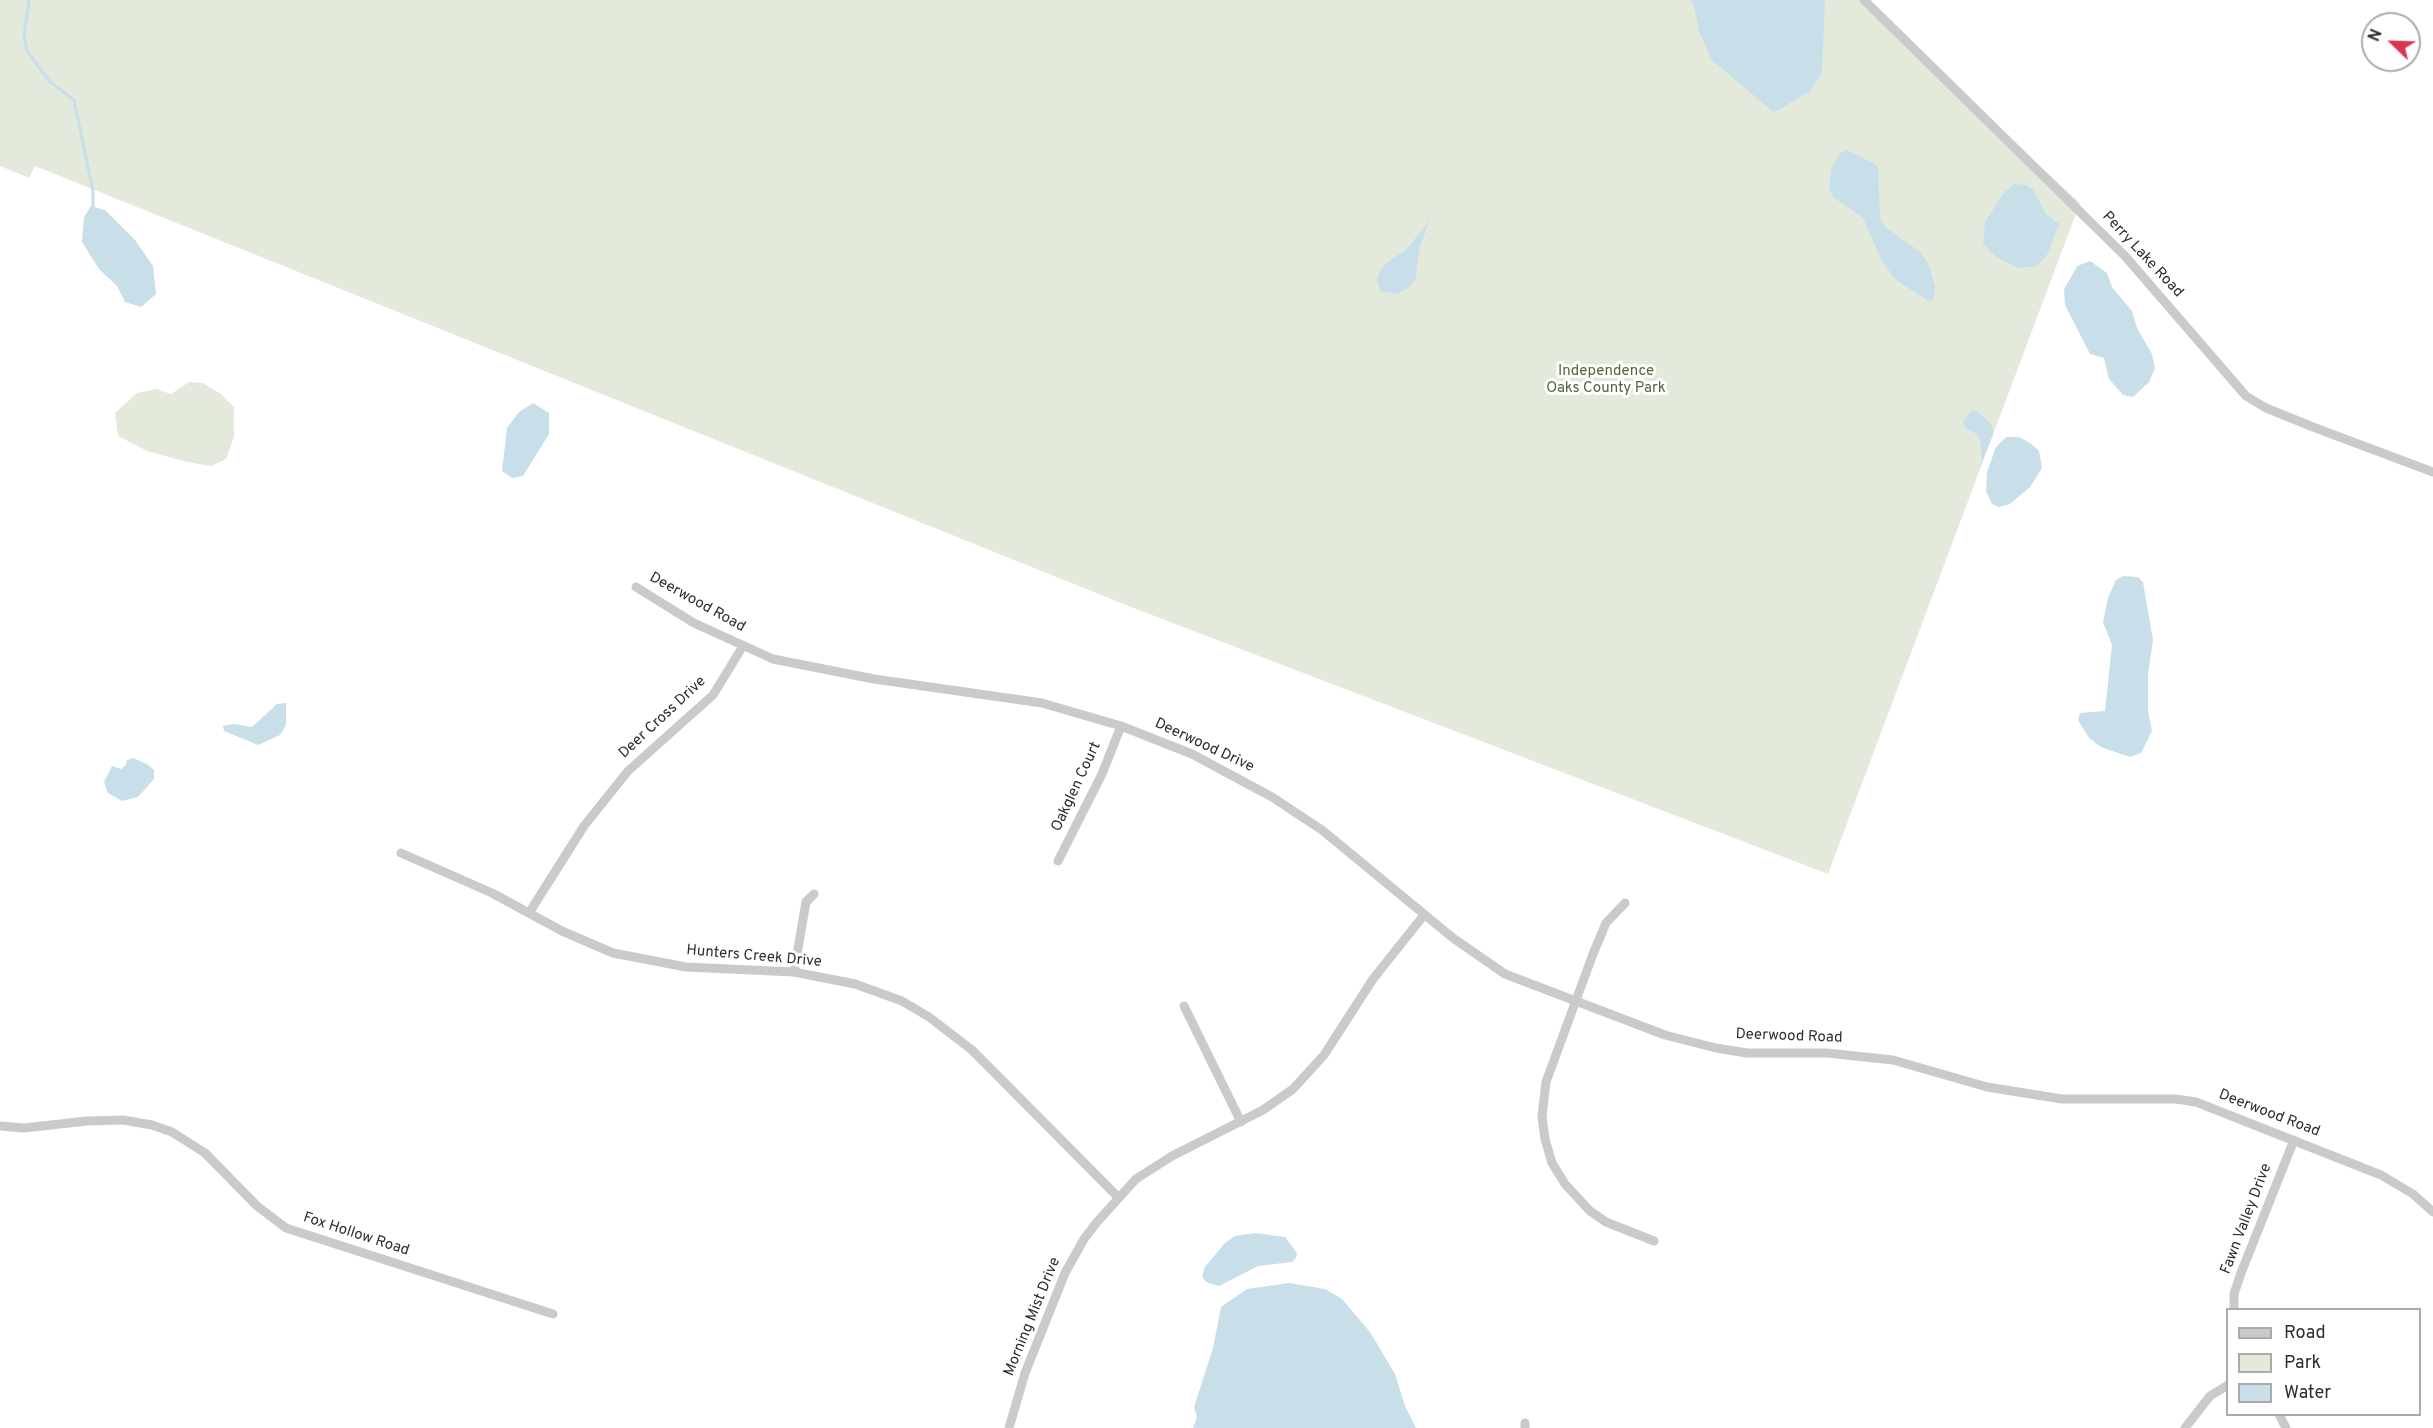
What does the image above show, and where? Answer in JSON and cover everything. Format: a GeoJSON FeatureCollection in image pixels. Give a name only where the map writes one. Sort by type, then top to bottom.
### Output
{"type":"FeatureCollection","features":[{"type":"Feature","properties":{"kind":"street","name":"Perry Lake Road"},"geometry":{"type":"LineString","coordinates":[[1864,0],[2117,248],[2246,396],[2266,408],[2433,472]]}},
{"type":"Feature","properties":{"kind":"street","name":"Deerwood Road"},"geometry":{"type":"LineString","coordinates":[[636,587],[694,622],[743,646]]}},
{"type":"Feature","properties":{"kind":"street","name":"Deerwood Drive"},"geometry":{"type":"LineString","coordinates":[[743,646],[782,661],[874,679],[1042,703],[1121,726],[1192,754],[1272,796],[1322,830],[1424,915]]}},
{"type":"Feature","properties":{"kind":"street","name":"Deer Cross Drive"},"geometry":{"type":"LineString","coordinates":[[529,913],[578,836],[613,789],[653,746],[713,695],[743,646]]}},
{"type":"Feature","properties":{"kind":"street","name":"Oakglen Court"},"geometry":{"type":"LineString","coordinates":[[1058,861],[1102,774],[1121,726]]}},
{"type":"Feature","properties":{"kind":"street","name":"Hunters Creek Drive"},"geometry":{"type":"LineString","coordinates":[[401,853],[492,893],[613,953],[686,966],[794,972],[855,984],[902,1001],[929,1017],[997,1074],[1119,1198]]}},
{"type":"Feature","properties":{"kind":"street"},"geometry":{"type":"LineString","coordinates":[[794,972],[806,902],[814,894]]}},
{"type":"Feature","properties":{"kind":"street"},"geometry":{"type":"LineString","coordinates":[[1625,903],[1606,923],[1575,1002],[1543,1098],[1545,1140],[1552,1163],[1565,1184],[1590,1211],[1616,1227],[1654,1241]]}},
{"type":"Feature","properties":{"kind":"street","name":"Deerwood Road"},"geometry":{"type":"LineString","coordinates":[[1424,915],[1505,974],[1665,1035],[1747,1053],[1827,1053],[1883,1058],[1987,1087],[2062,1099],[2176,1099],[2196,1102],[2381,1175],[2413,1194],[2433,1212]]}},
{"type":"Feature","properties":{"kind":"street"},"geometry":{"type":"LineString","coordinates":[[1184,1006],[1241,1122],[1293,1089],[1312,1070],[1373,979],[1424,915]]}},
{"type":"Feature","properties":{"kind":"street","name":"Fox Hollow Road"},"geometry":{"type":"LineString","coordinates":[[0,1126],[24,1128],[87,1121],[123,1120],[153,1125],[172,1132],[205,1153],[257,1206],[286,1228],[553,1314]]}},
{"type":"Feature","properties":{"kind":"street","name":"Morning Mist Drive"},"geometry":{"type":"LineString","coordinates":[[1009,1428],[1025,1373],[1065,1273],[1084,1239],[1136,1179],[1172,1156],[1241,1122]]}},
{"type":"Feature","properties":{"kind":"street","name":"Fawn Valley Drive"},"geometry":{"type":"LineString","coordinates":[[2234,1308],[2234,1294],[2241,1273],[2294,1140]]}},
{"type":"Feature","properties":{"kind":"street"},"geometry":{"type":"LineString","coordinates":[[2185,1428],[2210,1396],[2226,1386]]}},
{"type":"Feature","properties":{"kind":"green space","name":"Independence Oaks County Park"},"geometry":{"type":"Polygon","coordinates":[[[0,0],[1861,0],[2080,203],[1828,874],[1131,607],[35,166],[29,178],[0,166],[0,0]]]}},
{"type":"Feature","properties":{"kind":"green space"},"geometry":{"type":"Polygon","coordinates":[[[189,382],[203,383],[221,394],[234,407],[234,437],[226,459],[211,466],[187,462],[147,451],[118,436],[115,413],[137,393],[156,389],[171,394],[189,382]]]}},
{"type":"Feature","properties":{"kind":"water"},"geometry":{"type":"Polygon","coordinates":[[[1690,0],[1825,0],[1822,73],[1810,91],[1779,110],[1772,111],[1712,60],[1699,31],[1694,5],[1690,0]]]}},
{"type":"Feature","properties":{"kind":"water"},"geometry":{"type":"Polygon","coordinates":[[[1847,150],[1878,166],[1880,218],[1885,227],[1919,251],[1929,265],[1935,287],[1933,300],[1928,301],[1896,280],[1882,261],[1863,218],[1833,197],[1829,189],[1831,170],[1839,154],[1847,150]]]}},
{"type":"Feature","properties":{"kind":"water"},"geometry":{"type":"Polygon","coordinates":[[[2014,184],[2026,185],[2033,190],[2046,214],[2059,224],[2047,255],[2037,266],[2018,268],[1996,257],[1983,244],[1985,222],[2003,194],[2014,184]]]}},
{"type":"Feature","properties":{"kind":"water"},"geometry":{"type":"Polygon","coordinates":[[[91,206],[105,210],[135,240],[153,266],[156,294],[141,307],[125,302],[117,286],[99,269],[82,242],[84,217],[91,206]]]}},
{"type":"Feature","properties":{"kind":"water"},"geometry":{"type":"Polygon","coordinates":[[[1430,220],[1420,246],[1415,281],[1397,294],[1380,291],[1377,279],[1380,271],[1386,263],[1406,250],[1430,220]]]}},
{"type":"Feature","properties":{"kind":"water"},"geometry":{"type":"Polygon","coordinates":[[[2090,261],[2107,273],[2112,287],[2132,311],[2137,328],[2152,354],[2155,368],[2149,382],[2133,397],[2123,395],[2109,379],[2104,358],[2090,354],[2065,305],[2064,289],[2077,266],[2090,261]]]}},
{"type":"Feature","properties":{"kind":"water"},"geometry":{"type":"Polygon","coordinates":[[[533,403],[549,413],[549,434],[523,476],[512,478],[502,471],[507,428],[519,412],[533,403]]]}},
{"type":"Feature","properties":{"kind":"water"},"geometry":{"type":"Polygon","coordinates":[[[1971,411],[1977,411],[1992,425],[1993,435],[1982,462],[1980,440],[1975,433],[1965,428],[1963,422],[1971,411]]]}},
{"type":"Feature","properties":{"kind":"water"},"geometry":{"type":"Polygon","coordinates":[[[2006,437],[2019,437],[2030,443],[2039,451],[2042,468],[2030,487],[2010,504],[1999,507],[1992,504],[1986,491],[1987,472],[1996,447],[2006,437]]]}},
{"type":"Feature","properties":{"kind":"water"},"geometry":{"type":"Polygon","coordinates":[[[2123,576],[2138,577],[2143,582],[2153,640],[2148,674],[2148,711],[2152,731],[2141,753],[2130,757],[2101,747],[2089,738],[2078,720],[2080,713],[2105,711],[2112,645],[2103,622],[2108,598],[2116,580],[2123,576]]]}},
{"type":"Feature","properties":{"kind":"water"},"geometry":{"type":"Polygon","coordinates":[[[286,703],[286,725],[280,735],[258,745],[224,731],[223,726],[234,724],[252,727],[277,704],[286,703]]]}},
{"type":"Feature","properties":{"kind":"water"},"geometry":{"type":"Polygon","coordinates":[[[133,758],[154,770],[154,779],[138,797],[122,801],[108,793],[104,782],[112,766],[121,769],[126,765],[127,760],[133,758]]]}},
{"type":"Feature","properties":{"kind":"water"},"geometry":{"type":"Polygon","coordinates":[[[1255,1233],[1285,1237],[1297,1253],[1296,1258],[1292,1262],[1258,1266],[1219,1286],[1206,1282],[1202,1276],[1205,1267],[1225,1243],[1235,1236],[1255,1233]]]}},
{"type":"Feature","properties":{"kind":"water"},"geometry":{"type":"Polygon","coordinates":[[[1289,1283],[1325,1289],[1342,1299],[1370,1332],[1395,1374],[1405,1406],[1416,1428],[1193,1428],[1197,1417],[1194,1407],[1213,1348],[1221,1307],[1247,1289],[1289,1283]]]}},
{"type":"Feature","properties":{"kind":"waterway"},"geometry":{"type":"LineString","coordinates":[[29,0],[24,36],[27,51],[49,81],[74,100],[93,191],[93,208]]}}]}
